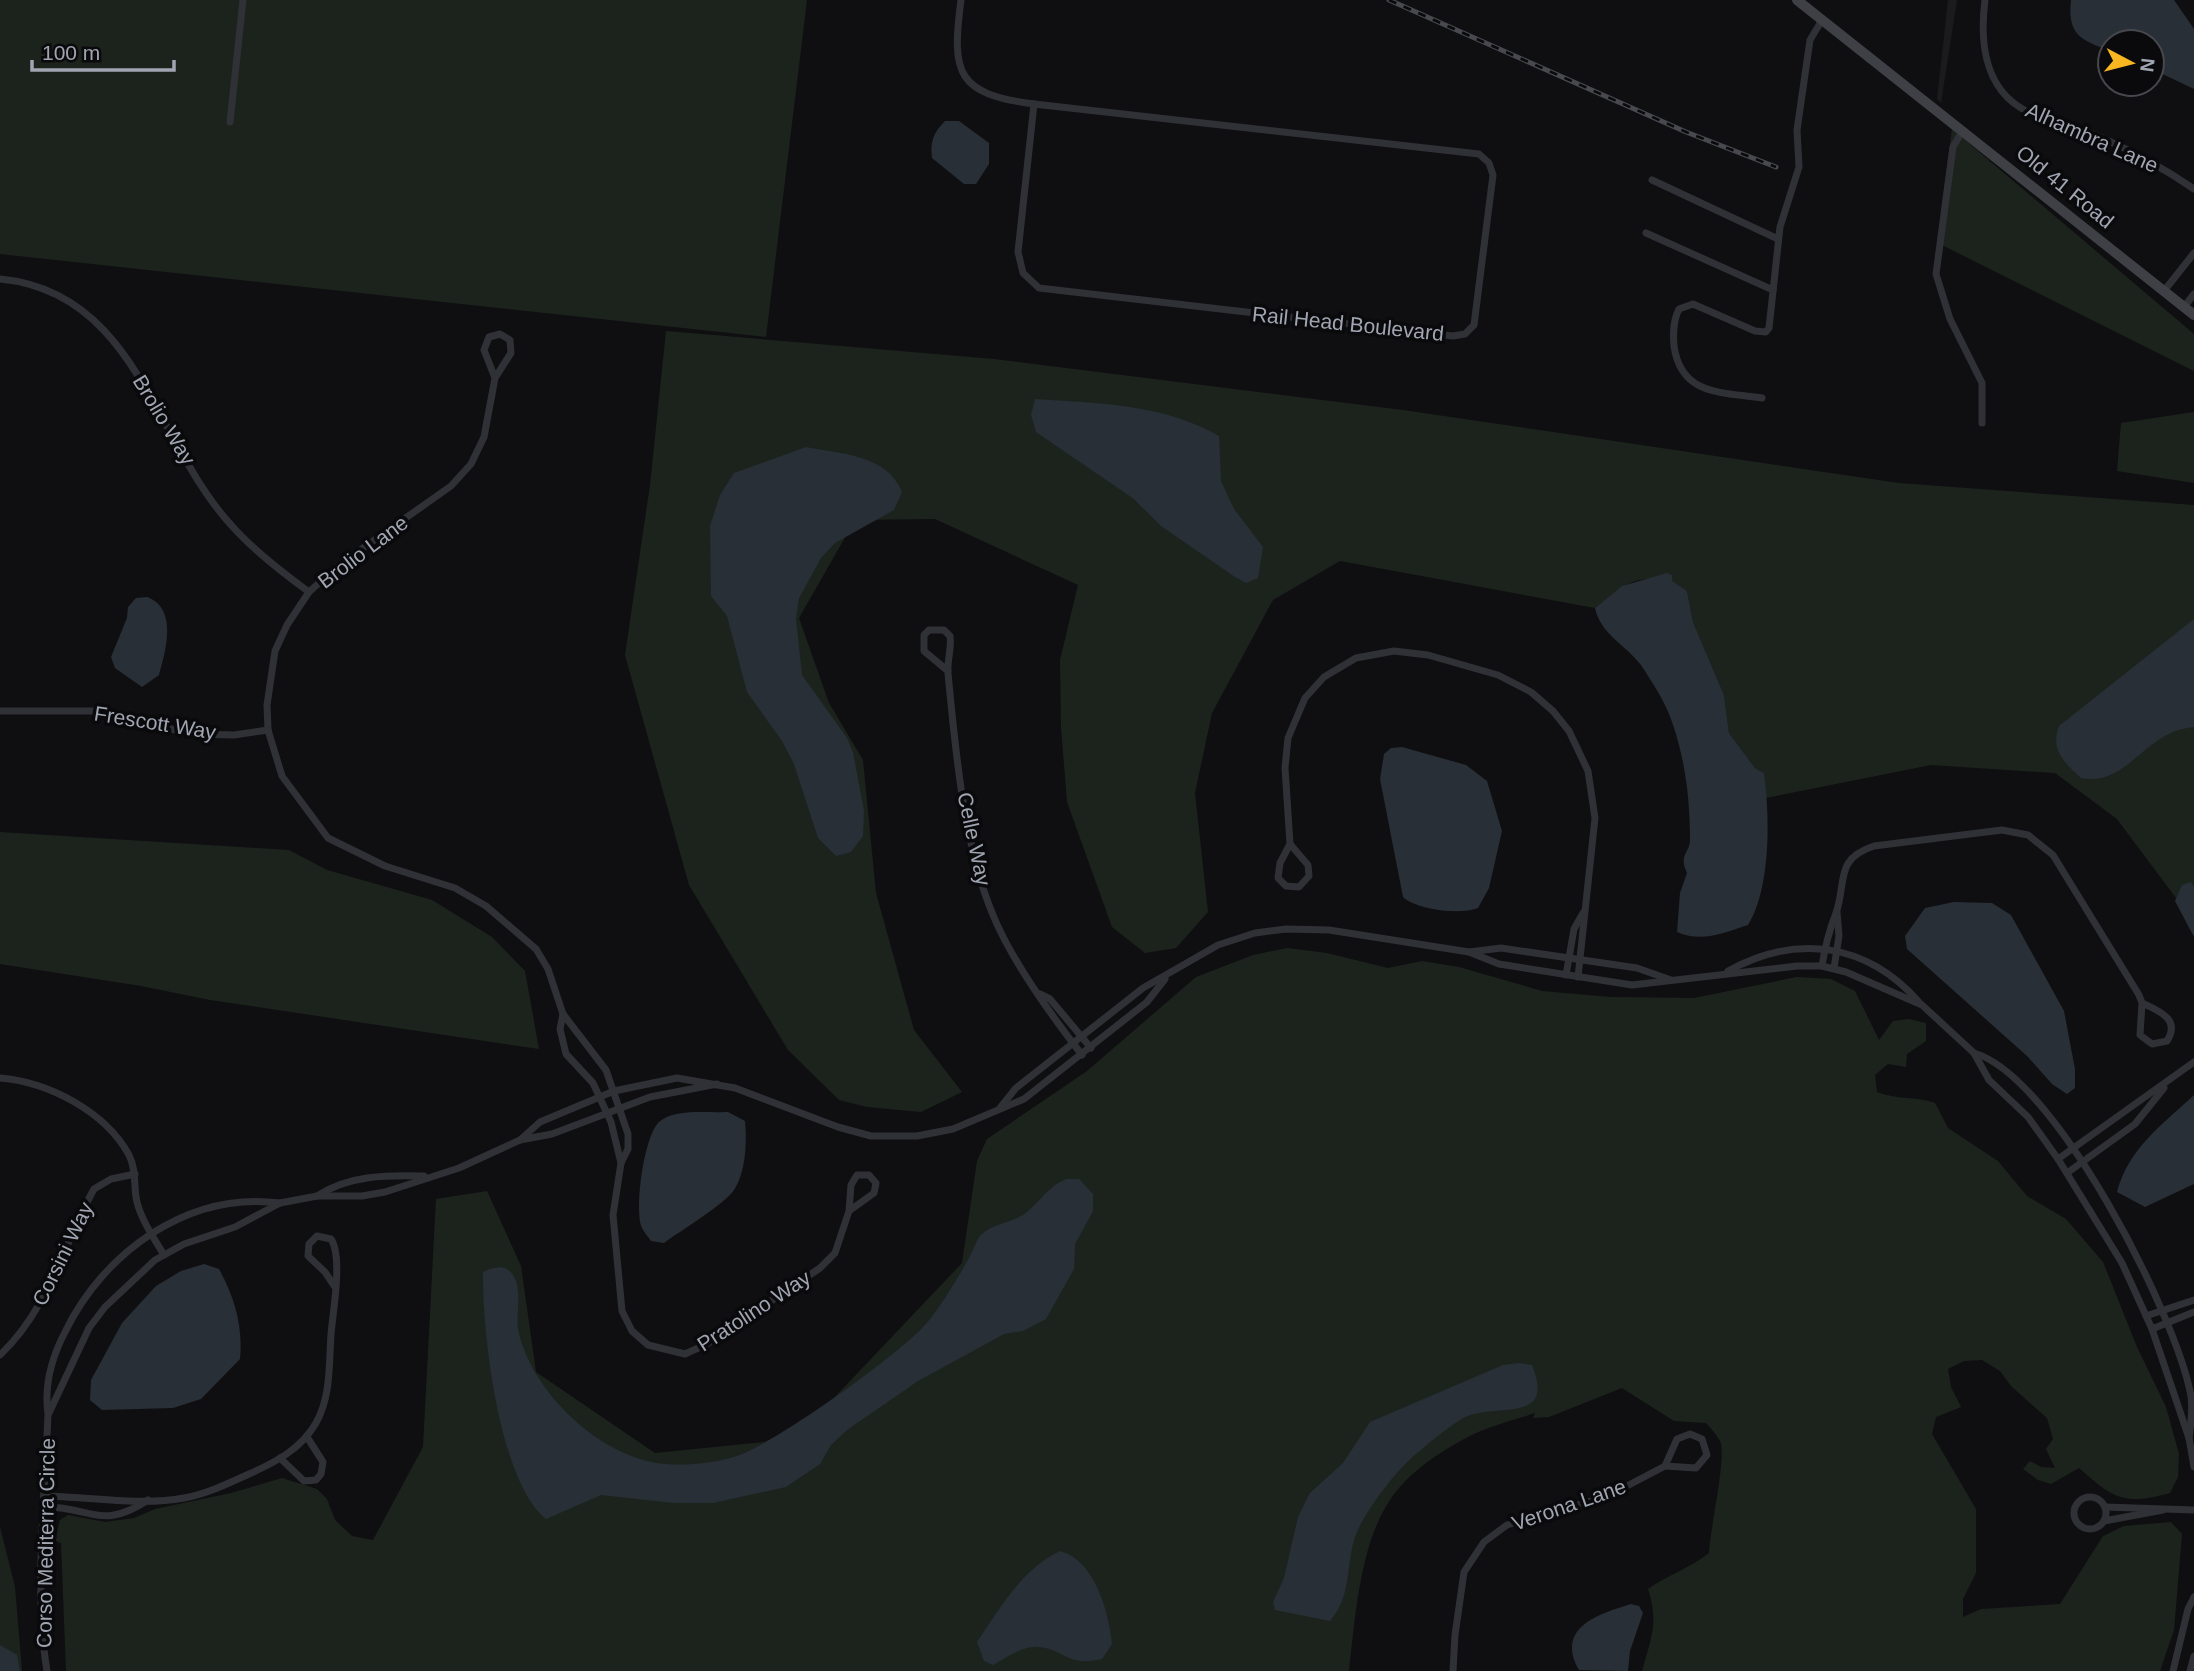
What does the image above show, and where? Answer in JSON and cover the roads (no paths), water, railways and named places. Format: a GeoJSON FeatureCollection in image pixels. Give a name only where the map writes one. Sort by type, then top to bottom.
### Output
{"type":"FeatureCollection","features":[{"type":"Feature","properties":{"kind":"street"},"geometry":{"type":"LineString","coordinates":[[230,122],[243,0]]}},
{"type":"Feature","properties":{"kind":"street","name":"Rail Head Boulevard"},"geometry":{"type":"LineString","coordinates":[[961,0],[956,42],[958,57],[967,78],[988,96],[1034,104],[1479,154],[1489,163],[1493,175],[1474,325],[1465,334],[1453,336],[1039,288],[1023,273],[1018,252],[1034,104]]}},
{"type":"Feature","properties":{"kind":"street","name":"Old 41 Road"},"geometry":{"type":"LineString","coordinates":[[1797,0],[1809,4],[1822,20],[2194,315]]}},
{"type":"Feature","properties":{"kind":"street","name":"Alhambra Lane"},"geometry":{"type":"LineString","coordinates":[[1985,0],[1983,55],[1994,78],[2009,97],[2036,116],[2102,138],[2156,164],[2194,189]]}},
{"type":"Feature","properties":{"kind":"street"},"geometry":{"type":"LineString","coordinates":[[1762,398],[1705,389],[1688,379],[1677,360],[1673,325],[1679,309],[1693,304],[1755,331],[1766,332],[1769,328],[1778,239],[1799,167],[1797,130],[1810,40],[1822,20]]}},
{"type":"Feature","properties":{"kind":"street"},"geometry":{"type":"LineString","coordinates":[[1964,130],[1953,147],[1936,274],[1950,319],[1982,383],[1982,424]]}},
{"type":"Feature","properties":{"kind":"street"},"geometry":{"type":"LineString","coordinates":[[1652,180],[1778,239]]}},
{"type":"Feature","properties":{"kind":"street"},"geometry":{"type":"LineString","coordinates":[[1646,233],[1773,290]]}},
{"type":"Feature","properties":{"kind":"street"},"geometry":{"type":"LineString","coordinates":[[2164,291],[2194,254]]}},
{"type":"Feature","properties":{"kind":"street","name":"Brolio Way"},"geometry":{"type":"LineString","coordinates":[[0,279],[52,293],[77,305],[103,327],[124,354],[212,499],[232,526],[309,592]]}},
{"type":"Feature","properties":{"kind":"street"},"geometry":{"type":"LineString","coordinates":[[2184,307],[2194,294]]}},
{"type":"Feature","properties":{"kind":"street","name":"Brolio Lane"},"geometry":{"type":"LineString","coordinates":[[495,378],[484,350],[489,337],[500,334],[513,344],[505,365],[495,378],[484,437],[471,464],[451,486],[339,565],[309,592],[287,625],[275,651],[267,705],[268,730],[282,776],[328,838],[384,866],[455,888],[494,912],[536,949],[548,969],[563,1014],[598,1057],[620,1108]]}},
{"type":"Feature","properties":{"kind":"street","name":"Celle Way"},"geometry":{"type":"LineString","coordinates":[[948,671],[923,651],[924,635],[929,630],[944,630],[950,636],[948,671],[976,866],[993,915],[1015,960],[1082,1055]]}},
{"type":"Feature","properties":{"kind":"street"},"geometry":{"type":"LineString","coordinates":[[1290,844],[1308,865],[1309,876],[1299,887],[1286,886],[1278,878],[1280,863],[1290,844],[1285,752],[1292,724],[1305,698],[1324,677],[1356,658],[1394,651],[1428,654],[1498,675],[1520,685],[1542,701],[1569,731],[1588,771],[1595,802],[1594,840],[1583,912],[1585,932],[1578,977]]}},
{"type":"Feature","properties":{"kind":"street","name":"Frescott Way"},"geometry":{"type":"LineString","coordinates":[[0,711],[93,711],[192,734],[234,735],[268,730]]}},
{"type":"Feature","properties":{"kind":"street"},"geometry":{"type":"LineString","coordinates":[[1834,968],[1836,911],[1844,871],[1852,857],[1865,849],[1993,831],[2019,832],[2034,838],[2053,855],[2142,1003],[2140,1035],[2152,1044],[2167,1041],[2172,1029],[2171,1022],[2162,1012],[2142,1003]]}},
{"type":"Feature","properties":{"kind":"street"},"geometry":{"type":"LineString","coordinates":[[1822,966],[1828,930],[1836,911]]}},
{"type":"Feature","properties":{"kind":"street"},"geometry":{"type":"LineString","coordinates":[[1566,975],[1574,929],[1583,912]]}},
{"type":"Feature","properties":{"kind":"street","name":"Corso Mediterra Circle"},"geometry":{"type":"LineString","coordinates":[[1000,1108],[1016,1088],[1143,988],[1166,978],[1218,946],[1255,933],[1286,929],[1329,930],[1469,952],[1499,964],[1632,985],[1725,973],[1822,966],[1834,968],[1922,1005],[1973,1054],[1989,1080],[2028,1117],[2058,1159],[2122,1263],[2152,1329],[2189,1438],[2194,1467]]}},
{"type":"Feature","properties":{"kind":"street","name":"Corso Mediterra Circle"},"geometry":{"type":"LineString","coordinates":[[1469,952],[1501,948],[1637,968],[1671,980]]}},
{"type":"Feature","properties":{"kind":"street"},"geometry":{"type":"LineString","coordinates":[[1725,973],[1750,959],[1776,951],[1825,950],[1862,958],[1887,971],[1922,1005]]}},
{"type":"Feature","properties":{"kind":"street","name":"Corso Mediterra Circle"},"geometry":{"type":"LineString","coordinates":[[520,1140],[540,1122],[614,1091],[677,1078],[717,1084],[872,1136],[917,1136],[953,1129],[1024,1099],[1147,1002],[1166,978]]}},
{"type":"Feature","properties":{"kind":"street","name":"Celle Way"},"geometry":{"type":"LineString","coordinates":[[1040,993],[1050,999],[1091,1048]]}},
{"type":"Feature","properties":{"kind":"street","name":"Brolio Lane"},"geometry":{"type":"LineString","coordinates":[[563,1014],[560,1030],[566,1054],[587,1075],[607,1113]]}},
{"type":"Feature","properties":{"kind":"street","name":"Corso Mediterra Circle"},"geometry":{"type":"LineString","coordinates":[[1973,1054],[1988,1058],[2003,1069],[2045,1113],[2116,1216],[2168,1323],[2191,1395],[2189,1438]]}},
{"type":"Feature","properties":{"kind":"street"},"geometry":{"type":"LineString","coordinates":[[2058,1159],[2194,1062]]}},
{"type":"Feature","properties":{"kind":"street"},"geometry":{"type":"LineString","coordinates":[[0,1077],[21,1080],[52,1090],[82,1107],[113,1134],[129,1156],[135,1174],[136,1199],[164,1255]]}},
{"type":"Feature","properties":{"kind":"street"},"geometry":{"type":"LineString","coordinates":[[2067,1173],[2135,1124],[2169,1082]]}},
{"type":"Feature","properties":{"kind":"street","name":"Corso Mediterra Circle"},"geometry":{"type":"LineString","coordinates":[[47,1671],[43,1633],[48,1414],[46,1398],[51,1368],[74,1312],[98,1278],[124,1252],[181,1217],[215,1206],[239,1201],[280,1203],[317,1196],[362,1196],[459,1168],[520,1140],[552,1134],[650,1097],[717,1084]]}},
{"type":"Feature","properties":{"kind":"street","name":"Pratolino Way"},"geometry":{"type":"LineString","coordinates":[[620,1108],[628,1143],[621,1163],[613,1215],[622,1311],[632,1331],[648,1345],[685,1354],[707,1345],[820,1268],[835,1253],[849,1211],[853,1179],[857,1175],[869,1175],[876,1183],[874,1194],[849,1211]]}},
{"type":"Feature","properties":{"kind":"street","name":"Pratolino Way"},"geometry":{"type":"LineString","coordinates":[[607,1113],[621,1163]]}},
{"type":"Feature","properties":{"kind":"street","name":"Corsini Way"},"geometry":{"type":"LineString","coordinates":[[0,1355],[14,1342],[45,1298],[94,1189],[111,1179],[135,1174]]}},
{"type":"Feature","properties":{"kind":"street","name":"Corso Mediterra Circle"},"geometry":{"type":"LineString","coordinates":[[317,1196],[335,1184],[369,1177],[426,1176]]}},
{"type":"Feature","properties":{"kind":"street","name":"Corso Mediterra Circle"},"geometry":{"type":"LineString","coordinates":[[48,1414],[75,1354],[97,1317],[136,1275],[184,1244],[235,1227],[280,1203]]}},
{"type":"Feature","properties":{"kind":"street"},"geometry":{"type":"LineString","coordinates":[[45,1496],[149,1500],[185,1498],[207,1492],[280,1458],[307,1437],[325,1402],[335,1287],[337,1248],[331,1239],[317,1236],[309,1244],[309,1256],[335,1287]]}},
{"type":"Feature","properties":{"kind":"street"},"geometry":{"type":"LineString","coordinates":[[2146,1316],[2194,1300]]}},
{"type":"Feature","properties":{"kind":"street"},"geometry":{"type":"LineString","coordinates":[[2152,1329],[2194,1312]]}},
{"type":"Feature","properties":{"kind":"street","name":"Verona Lane"},"geometry":{"type":"LineString","coordinates":[[1453,1671],[1464,1572],[1484,1542],[1507,1525],[1608,1496],[1665,1466],[1696,1468],[1707,1455],[1702,1440],[1690,1434],[1678,1439],[1665,1466]]}},
{"type":"Feature","properties":{"kind":"street"},"geometry":{"type":"LineString","coordinates":[[280,1458],[304,1481],[316,1480],[323,1462],[307,1437]]}},
{"type":"Feature","properties":{"kind":"street"},"geometry":{"type":"LineString","coordinates":[[2163,1510],[2152,1506],[2123,1510],[2105,1507],[2098,1499],[2089,1497],[2079,1501],[2074,1513],[2078,1523],[2087,1528],[2098,1527],[2104,1521],[2163,1510],[2194,1510]]}},
{"type":"Feature","properties":{"kind":"street"},"geometry":{"type":"LineString","coordinates":[[45,1507],[74,1509],[109,1518],[124,1515],[149,1500]]}},
{"type":"Feature","properties":{"kind":"street"},"geometry":{"type":"LineString","coordinates":[[2104,1521],[2105,1507]]}},
{"type":"Feature","properties":{"kind":"street"},"geometry":{"type":"LineString","coordinates":[[2173,1671],[2188,1609],[2194,1597]]}},
{"type":"Feature","properties":{"kind":"street"},"geometry":{"type":"LineString","coordinates":[[2190,1671],[2194,1656]]}},
{"type":"Feature","properties":{"kind":"railway"},"geometry":{"type":"LineString","coordinates":[[1389,0],[1686,132],[1776,167]]}}]}
